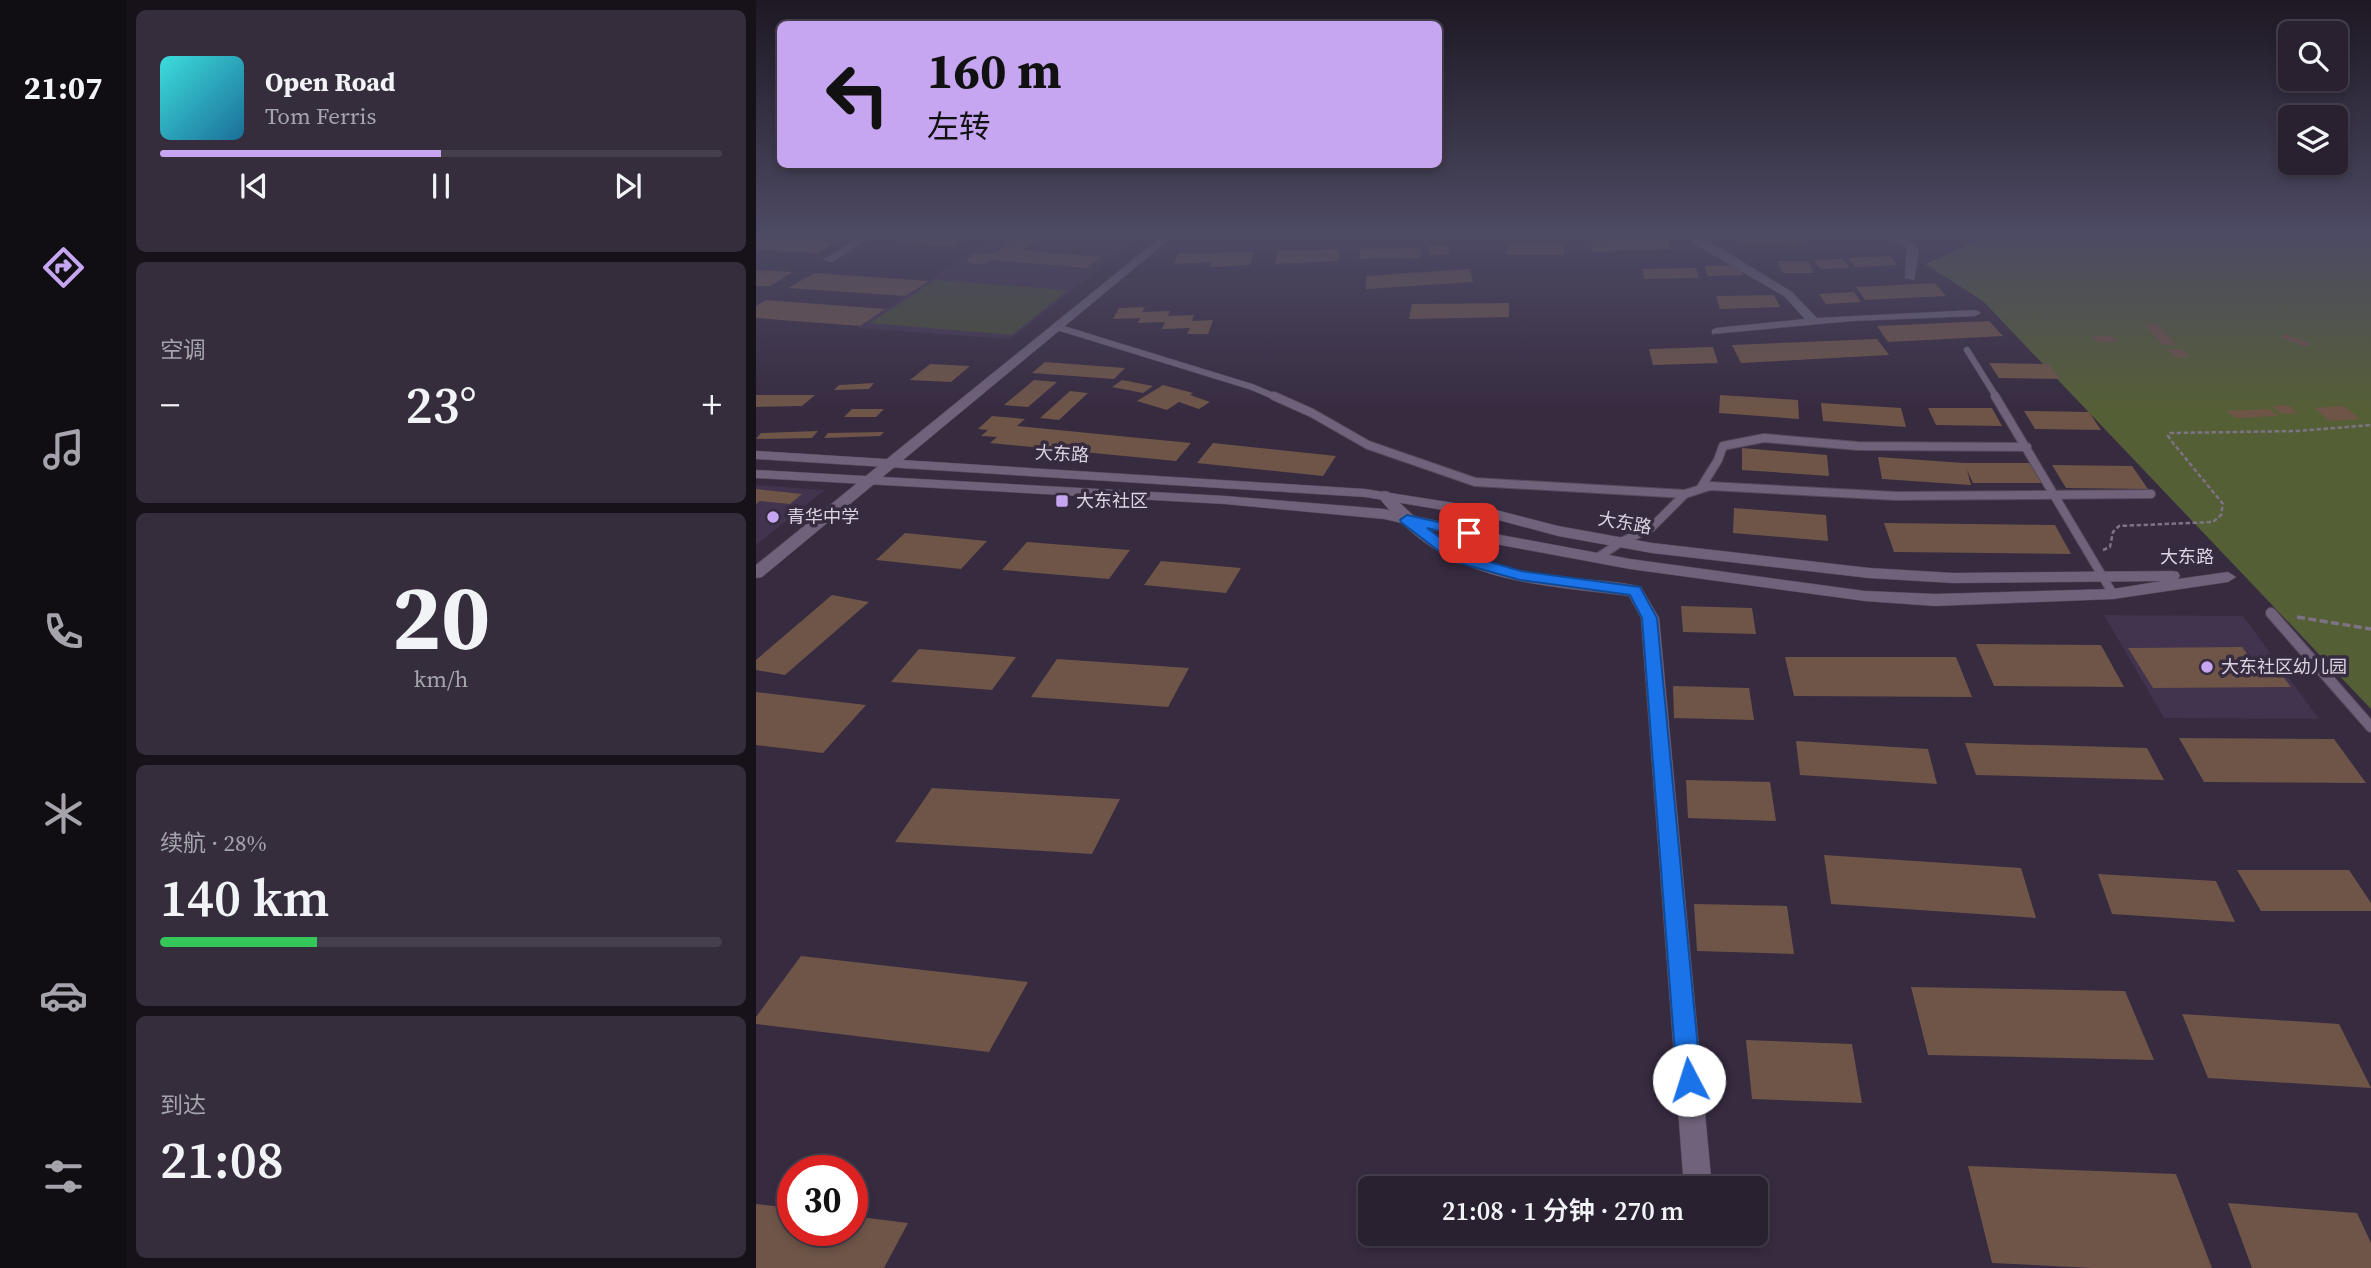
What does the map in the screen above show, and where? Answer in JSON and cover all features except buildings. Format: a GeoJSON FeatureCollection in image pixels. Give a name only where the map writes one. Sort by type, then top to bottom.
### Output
{"type":"FeatureCollection","features":[{"type":"Feature","properties":{"kind":"street"},"geometry":{"type":"LineString","coordinates":[[756,573],[1100,292]]}},
{"type":"Feature","properties":{"kind":"street"},"geometry":{"type":"LineString","coordinates":[[1785,292],[1813,321]]}},
{"type":"Feature","properties":{"kind":"street"},"geometry":{"type":"LineString","coordinates":[[1716,332],[1813,321],[1975,313]]}},
{"type":"Feature","properties":{"kind":"street","name":"大东路"},"geometry":{"type":"LineString","coordinates":[[756,455],[1384,495],[1492,514],[1558,531],[1621,542],[1869,573],[1953,578],[2228,577],[2113,594],[1935,600],[1864,596],[1597,558],[1384,514],[1225,500],[756,474]]}},
{"type":"Feature","properties":{"kind":"street"},"geometry":{"type":"LineString","coordinates":[[1384,495],[1407,520],[1457,558],[1520,575],[1635,591],[1650,618],[1697,1176]]}},
{"type":"Feature","properties":{"kind":"lane"},"geometry":{"type":"LineString","coordinates":[[1057,327],[1252,387],[1312,413],[1368,444],[1475,482],[1685,494],[1710,486],[1896,496],[2151,494]]}},
{"type":"Feature","properties":{"kind":"lane"},"geometry":{"type":"LineString","coordinates":[[1967,350],[2113,594]]}},
{"type":"Feature","properties":{"kind":"lane"},"geometry":{"type":"LineString","coordinates":[[1700,489],[1723,446],[1765,438],[1858,446],[2026,447]]}},
{"type":"Feature","properties":{"kind":"lane"},"geometry":{"type":"LineString","coordinates":[[1597,558],[1621,542],[1651,528],[1685,494]]}},
{"type":"Feature","properties":{"kind":"lane"},"geometry":{"type":"LineString","coordinates":[[2271,613],[2371,727]]}},
{"type":"Feature","properties":{"kind":"path"},"geometry":{"type":"LineString","coordinates":[[2090,556],[2110,547],[2113,532],[2119,526],[2213,522],[2220,518],[2224,511],[2223,504],[2173,443],[2168,436],[2170,433],[2298,431],[2371,425]]}},
{"type":"Feature","properties":{"kind":"path"},"geometry":{"type":"LineString","coordinates":[[2271,613],[2371,629]]}},
{"type":"Feature","properties":{"kind":"shaded area"},"geometry":{"type":"Polygon","coordinates":[[[911,292],[1070,292],[1010,339],[856,328],[911,292]]]}},
{"type":"Feature","properties":{"kind":"shaded area","name":"青华中学"},"geometry":{"type":"Polygon","coordinates":[[[756,485],[825,490],[756,545],[756,485]]]}},
{"type":"Feature","properties":{"kind":"shaded area","name":"大东社区幼儿园"},"geometry":{"type":"Polygon","coordinates":[[[2104,615],[2243,616],[2319,719],[2164,718],[2104,615]]]}},
{"type":"Feature","properties":{"kind":"green space"},"geometry":{"type":"Polygon","coordinates":[[[917,292],[1065,292],[1012,335],[870,323],[917,292]]]}},
{"type":"Feature","properties":{"kind":"green space"},"geometry":{"type":"Polygon","coordinates":[[[1969,292],[2371,292],[2371,709],[1983,301],[1969,292]]]}},
{"type":"Feature","properties":{"kind":"place","name":"大东社区"},"geometry":{"type":"Point","coordinates":[1062,501]}},
{"type":"Feature","properties":{"kind":"place","name":"青华中学"},"geometry":{"type":"Point","coordinates":[773,517]}},
{"type":"Feature","properties":{"kind":"place","name":"大东社区幼儿园"},"geometry":{"type":"Point","coordinates":[2207,667]}},
{"type":"Feature","properties":{"kind":"route"},"geometry":{"type":"LineString","coordinates":[[1469,533],[1407,520],[1457,558],[1520,575],[1635,591],[1650,618],[1689,1080]]}}]}
